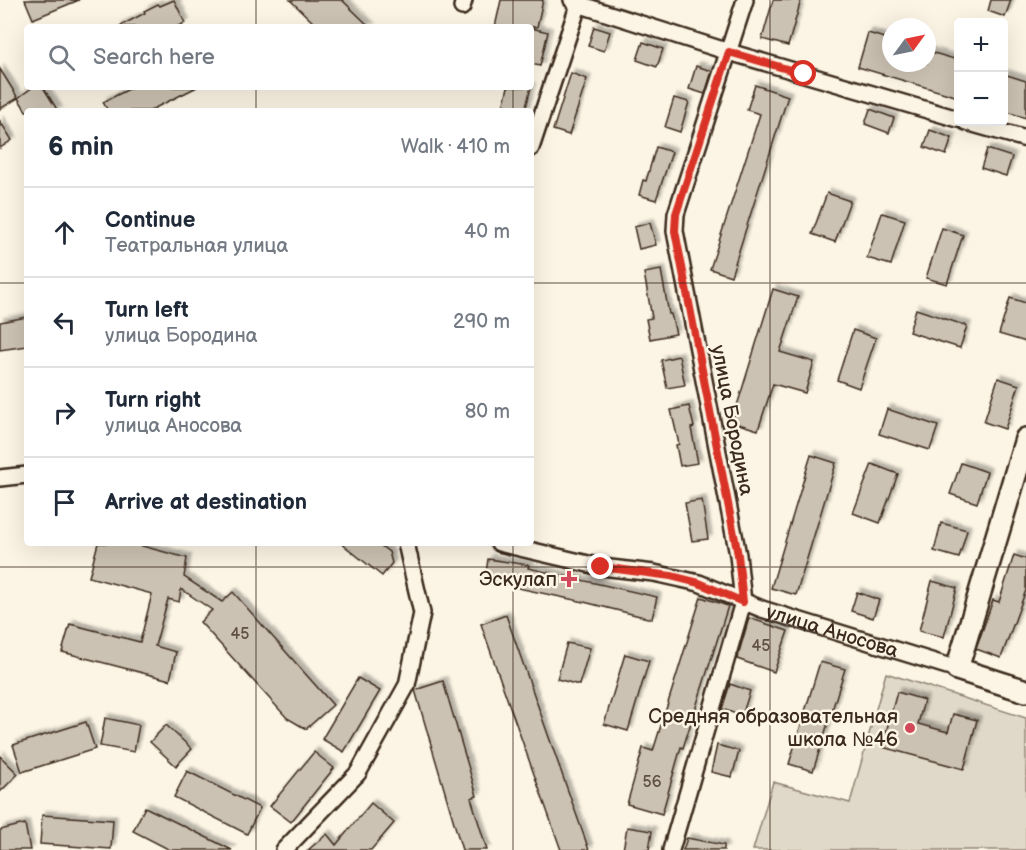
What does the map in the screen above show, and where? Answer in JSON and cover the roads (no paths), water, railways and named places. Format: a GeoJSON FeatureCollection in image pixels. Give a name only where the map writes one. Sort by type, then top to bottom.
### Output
{"type":"FeatureCollection","features":[{"type":"Feature","properties":{"kind":"street","name":"улица Бородина"},"geometry":{"type":"LineString","coordinates":[[671,850],[743,602],[738,555],[675,231],[676,214],[745,0]]}},
{"type":"Feature","properties":{"kind":"street"},"geometry":{"type":"LineString","coordinates":[[534,138],[576,1],[729,52],[954,118]]}},
{"type":"Feature","properties":{"kind":"street"},"geometry":{"type":"LineString","coordinates":[[980,126],[1026,139]]}},
{"type":"Feature","properties":{"kind":"street"},"geometry":{"type":"LineString","coordinates":[[957,669],[1026,440]]}},
{"type":"Feature","properties":{"kind":"street"},"geometry":{"type":"LineString","coordinates":[[0,478],[24,475]]}},
{"type":"Feature","properties":{"kind":"street"},"geometry":{"type":"LineString","coordinates":[[284,850],[358,773],[407,685],[422,613],[407,546]]}},
{"type":"Feature","properties":{"kind":"street","name":"улица Аносова"},"geometry":{"type":"LineString","coordinates":[[512,546],[601,567],[671,576],[699,583],[743,602],[1026,691]]}},
{"type":"Feature","properties":{"kind":"place","name":"Эскулап"},"geometry":{"type":"Point","coordinates":[569,579]}},
{"type":"Feature","properties":{"kind":"place","name":"Средняя образовательная школа №46"},"geometry":{"type":"Point","coordinates":[910,728]}}]}
